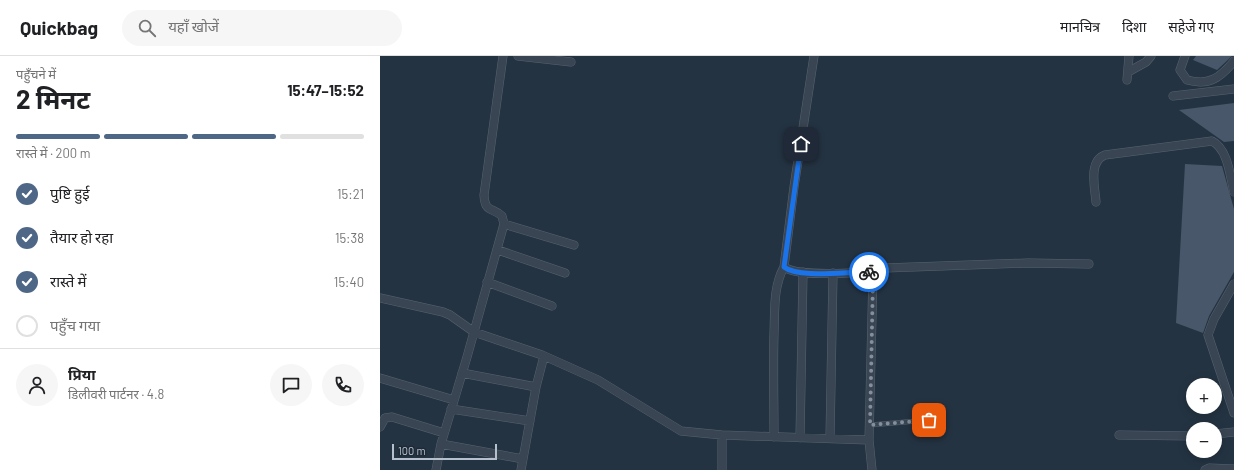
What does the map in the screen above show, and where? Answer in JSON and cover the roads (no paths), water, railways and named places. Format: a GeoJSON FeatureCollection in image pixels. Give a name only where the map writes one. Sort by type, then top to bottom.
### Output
{"type":"FeatureCollection","features":[{"type":"Feature","properties":{"kind":"street"},"geometry":{"type":"LineString","coordinates":[[436,470],[440,444],[474,332],[487,282],[498,250],[504,224],[502,216],[487,208],[484,195],[503,56]]}},
{"type":"Feature","properties":{"kind":"street"},"geometry":{"type":"LineString","coordinates":[[518,56],[571,62]]}},
{"type":"Feature","properties":{"kind":"street"},"geometry":{"type":"LineString","coordinates":[[774,437],[775,296],[777,284],[784,267],[794,187],[814,56]]}},
{"type":"Feature","properties":{"kind":"street"},"geometry":{"type":"LineString","coordinates":[[1130,56],[1128,76],[1146,62],[1151,56]]}},
{"type":"Feature","properties":{"kind":"street"},"geometry":{"type":"LineString","coordinates":[[1185,56],[1180,70],[1187,80],[1198,82],[1210,81],[1222,75],[1234,61]]}},
{"type":"Feature","properties":{"kind":"street"},"geometry":{"type":"LineString","coordinates":[[1173,96],[1234,89]]}},
{"type":"Feature","properties":{"kind":"street"},"geometry":{"type":"LineString","coordinates":[[1096,202],[1094,170],[1099,157],[1212,141],[1218,144],[1223,151],[1234,192]]}},
{"type":"Feature","properties":{"kind":"street"},"geometry":{"type":"LineString","coordinates":[[504,224],[574,245]]}},
{"type":"Feature","properties":{"kind":"street"},"geometry":{"type":"LineString","coordinates":[[498,250],[565,273]]}},
{"type":"Feature","properties":{"kind":"street"},"geometry":{"type":"LineString","coordinates":[[784,267],[803,272],[833,273],[871,272],[885,268],[1028,263],[1089,264]]}},
{"type":"Feature","properties":{"kind":"street"},"geometry":{"type":"LineString","coordinates":[[800,438],[803,272]]}},
{"type":"Feature","properties":{"kind":"street"},"geometry":{"type":"LineString","coordinates":[[871,272],[873,278],[869,440],[872,470]]}},
{"type":"Feature","properties":{"kind":"street"},"geometry":{"type":"LineString","coordinates":[[830,438],[833,273]]}},
{"type":"Feature","properties":{"kind":"street"},"geometry":{"type":"LineString","coordinates":[[487,282],[552,306]]}},
{"type":"Feature","properties":{"kind":"street"},"geometry":{"type":"LineString","coordinates":[[1234,284],[1214,319],[1208,335],[1234,413]]}},
{"type":"Feature","properties":{"kind":"street"},"geometry":{"type":"LineString","coordinates":[[380,298],[443,312],[450,315],[474,332],[544,356],[598,380],[681,431],[722,435],[869,440]]}},
{"type":"Feature","properties":{"kind":"street"},"geometry":{"type":"LineString","coordinates":[[521,470],[536,387],[544,356]]}},
{"type":"Feature","properties":{"kind":"street"},"geometry":{"type":"LineString","coordinates":[[462,373],[536,387]]}},
{"type":"Feature","properties":{"kind":"street"},"geometry":{"type":"LineString","coordinates":[[380,378],[454,400]]}},
{"type":"Feature","properties":{"kind":"street"},"geometry":{"type":"LineString","coordinates":[[451,409],[530,421]]}},
{"type":"Feature","properties":{"kind":"street"},"geometry":{"type":"LineString","coordinates":[[380,427],[385,418],[392,417],[444,433]]}},
{"type":"Feature","properties":{"kind":"street"},"geometry":{"type":"LineString","coordinates":[[1222,433],[1234,432]]}},
{"type":"Feature","properties":{"kind":"street"},"geometry":{"type":"LineString","coordinates":[[722,435],[722,470]]}},
{"type":"Feature","properties":{"kind":"street"},"geometry":{"type":"LineString","coordinates":[[1119,435],[1186,436]]}},
{"type":"Feature","properties":{"kind":"street"},"geometry":{"type":"LineString","coordinates":[[440,444],[523,459]]}},
{"type":"Feature","properties":{"kind":"street"},"geometry":{"type":"LineString","coordinates":[[1205,470],[1208,468],[1234,469]]}},
{"type":"Feature","properties":{"kind":"lane"},"geometry":{"type":"LineString","coordinates":[[870,425],[929,420]]}}]}
